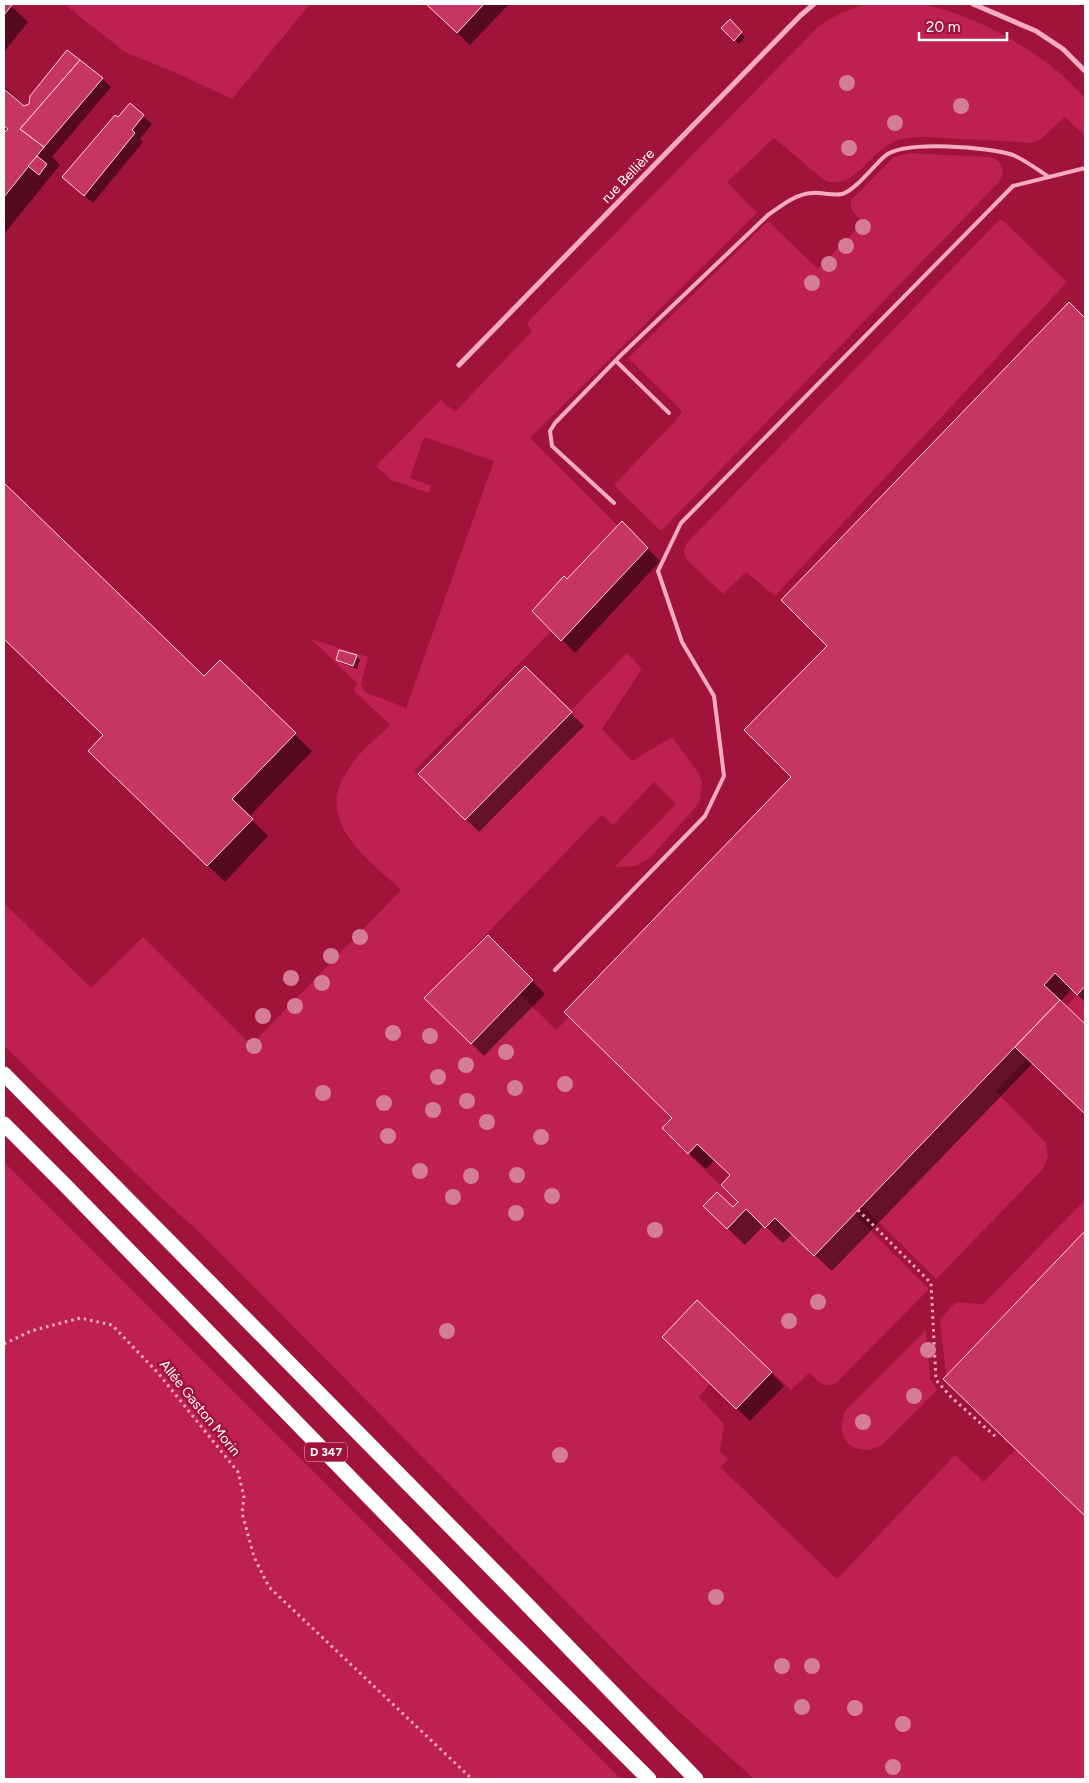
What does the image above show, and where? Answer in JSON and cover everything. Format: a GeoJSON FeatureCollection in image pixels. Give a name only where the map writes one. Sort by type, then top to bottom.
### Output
{"type":"FeatureCollection","features":[{"type":"Feature","properties":{"kind":"highway","name":"D 347"},"geometry":{"type":"LineString","coordinates":[[4,1074],[507,1584],[696,1779]]}},
{"type":"Feature","properties":{"kind":"highway","name":"D 347"},"geometry":{"type":"LineString","coordinates":[[4,1124],[480,1611],[649,1779]]}},
{"type":"Feature","properties":{"kind":"street","name":"rue Bellière"},"geometry":{"type":"LineString","coordinates":[[459,365],[800,15],[814,4]]}},
{"type":"Feature","properties":{"kind":"street"},"geometry":{"type":"LineString","coordinates":[[973,4],[1036,31],[1063,49],[1085,71]]}},
{"type":"Feature","properties":{"kind":"lane"},"geometry":{"type":"LineString","coordinates":[[614,504],[552,446],[550,431],[555,423],[616,360],[768,215],[790,199],[810,193],[842,194],[851,188],[885,155],[902,148],[946,146],[998,150],[1016,156],[1049,177]]}},
{"type":"Feature","properties":{"kind":"lane"},"geometry":{"type":"LineString","coordinates":[[555,970],[705,816],[724,776],[714,696],[682,642],[658,571],[681,523],[1013,186],[1085,168]]}},
{"type":"Feature","properties":{"kind":"lane"},"geometry":{"type":"LineString","coordinates":[[616,360],[669,413]]}},
{"type":"Feature","properties":{"kind":"path"},"geometry":{"type":"LineString","coordinates":[[858,1210],[931,1283],[936,1380],[951,1397],[996,1437]]}},
{"type":"Feature","properties":{"kind":"path","name":"Allée Gaston Morin"},"geometry":{"type":"LineString","coordinates":[[4,1344],[31,1330],[80,1318],[112,1325],[158,1373],[238,1472],[244,1497],[242,1513],[254,1557],[269,1587],[472,1779]]}},
{"type":"Feature","properties":{"kind":"shaded area"},"geometry":{"type":"Polygon","coordinates":[[[909,3],[939,8],[974,21],[1009,38],[1055,69],[1085,98],[1085,136],[1065,117],[1041,139],[1031,143],[934,137],[908,138],[893,142],[876,154],[852,176],[834,183],[824,180],[774,138],[727,182],[757,213],[530,438],[618,526],[568,579],[564,576],[532,611],[551,631],[414,771],[465,820],[627,653],[642,669],[602,729],[632,761],[672,737],[699,774],[702,783],[700,800],[650,858],[636,866],[615,867],[676,804],[654,782],[613,825],[602,815],[424,998],[471,1044],[520,994],[556,1030],[569,1017],[672,1118],[662,1129],[738,1202],[733,1207],[717,1192],[704,1206],[727,1229],[746,1209],[775,1218],[854,1214],[929,1289],[832,1385],[821,1383],[809,1373],[791,1390],[697,1301],[662,1337],[710,1384],[699,1397],[724,1424],[720,1451],[728,1459],[720,1467],[837,1579],[955,1455],[984,1482],[1016,1449],[1085,1516],[1085,1779],[754,1779],[644,1680],[200,1233],[4,1046],[4,903],[91,988],[143,937],[251,1045],[401,890],[359,851],[340,821],[337,804],[340,786],[354,761],[390,725],[353,690],[358,684],[311,639],[368,657],[361,684],[365,692],[406,708],[494,461],[424,437],[410,478],[431,486],[429,493],[391,480],[376,466],[441,400],[455,412],[532,331],[527,323],[818,27],[842,13],[868,4],[909,3]]]}},
{"type":"Feature","properties":{"kind":"shaded area"},"geometry":{"type":"Polygon","coordinates":[[[64,4],[310,4],[232,99],[125,52],[64,4]]]}},
{"type":"Feature","properties":{"kind":"shaded area"},"geometry":{"type":"Polygon","coordinates":[[[909,153],[990,157],[1000,163],[1003,174],[998,183],[661,531],[614,485],[676,420],[682,411],[628,358],[766,223],[770,223],[818,269],[863,222],[852,210],[851,200],[894,157],[909,153]]]}},
{"type":"Feature","properties":{"kind":"shaded area"},"geometry":{"type":"Polygon","coordinates":[[[999,220],[1002,220],[1067,282],[775,596],[746,572],[723,594],[686,559],[684,550],[686,544],[999,220]]]}},
{"type":"Feature","properties":{"kind":"shaded area"},"geometry":{"type":"Polygon","coordinates":[[[1085,986],[1085,1024],[1067,1006],[1085,986]]]}},
{"type":"Feature","properties":{"kind":"shaded area"},"geometry":{"type":"Polygon","coordinates":[[[1015,1047],[1027,1059],[996,1091],[1046,1143],[1048,1157],[1042,1170],[936,1279],[862,1206],[1015,1047]]]}},
{"type":"Feature","properties":{"kind":"shaded area"},"geometry":{"type":"Polygon","coordinates":[[[4,1162],[621,1779],[4,1779],[4,1162]]]}},
{"type":"Feature","properties":{"kind":"shaded area"},"geometry":{"type":"Polygon","coordinates":[[[1085,1200],[1085,1231],[946,1375],[940,1319],[956,1302],[983,1304],[1085,1200]]]}},
{"type":"Feature","properties":{"kind":"shaded area"},"geometry":{"type":"Polygon","coordinates":[[[926,1330],[930,1378],[937,1390],[883,1444],[873,1449],[864,1450],[849,1444],[844,1438],[842,1430],[842,1420],[846,1410],[926,1330]]]}},
{"type":"Feature","properties":{"kind":"building"},"geometry":{"type":"Polygon","coordinates":[[[4,4],[12,5],[4,15],[4,4]]]}},
{"type":"Feature","properties":{"kind":"building"},"geometry":{"type":"Polygon","coordinates":[[[426,4],[484,4],[457,33],[426,4]]]}},
{"type":"Feature","properties":{"kind":"building"},"geometry":{"type":"Polygon","coordinates":[[[730,19],[742,32],[734,41],[721,28],[730,19]]]}},
{"type":"Feature","properties":{"kind":"building"},"geometry":{"type":"Polygon","coordinates":[[[67,50],[80,60],[20,129],[44,147],[4,197],[4,133],[8,129],[4,126],[4,89],[24,106],[29,104],[30,96],[67,50]]]}},
{"type":"Feature","properties":{"kind":"building"},"geometry":{"type":"Polygon","coordinates":[[[80,60],[103,78],[44,147],[20,129],[80,60]]]}},
{"type":"Feature","properties":{"kind":"building"},"geometry":{"type":"Polygon","coordinates":[[[130,103],[144,115],[132,130],[135,133],[84,196],[62,177],[115,115],[118,117],[130,103]]]}},
{"type":"Feature","properties":{"kind":"building"},"geometry":{"type":"Polygon","coordinates":[[[37,156],[47,164],[39,175],[28,166],[37,156]]]}},
{"type":"Feature","properties":{"kind":"building"},"geometry":{"type":"Polygon","coordinates":[[[1069,302],[1085,318],[1085,986],[1077,995],[1055,973],[1044,985],[1060,1000],[814,1256],[775,1218],[765,1228],[746,1209],[727,1229],[703,1206],[717,1192],[733,1207],[738,1202],[721,1185],[730,1175],[697,1144],[688,1154],[662,1128],[672,1118],[564,1012],[791,777],[744,730],[827,646],[781,600],[1069,302]]]}},
{"type":"Feature","properties":{"kind":"building"},"geometry":{"type":"Polygon","coordinates":[[[4,483],[204,676],[220,660],[296,733],[232,799],[253,819],[207,866],[88,751],[103,735],[4,639],[4,483]]]}},
{"type":"Feature","properties":{"kind":"building"},"geometry":{"type":"Polygon","coordinates":[[[622,521],[648,548],[561,641],[532,611],[564,576],[567,579],[622,521]]]}},
{"type":"Feature","properties":{"kind":"building"},"geometry":{"type":"Polygon","coordinates":[[[339,650],[357,655],[353,666],[336,660],[339,650]]]}},
{"type":"Feature","properties":{"kind":"building"},"geometry":{"type":"Polygon","coordinates":[[[525,666],[572,712],[465,820],[418,774],[525,666]]]}},
{"type":"Feature","properties":{"kind":"building"},"geometry":{"type":"Polygon","coordinates":[[[488,935],[533,980],[471,1044],[424,998],[488,935]]]}},
{"type":"Feature","properties":{"kind":"building"},"geometry":{"type":"Polygon","coordinates":[[[1060,1000],[1085,1024],[1085,1114],[1015,1047],[1060,1000]]]}},
{"type":"Feature","properties":{"kind":"building"},"geometry":{"type":"Polygon","coordinates":[[[1085,1231],[1085,1516],[943,1379],[1085,1231]]]}},
{"type":"Feature","properties":{"kind":"building"},"geometry":{"type":"Polygon","coordinates":[[[697,1300],[772,1372],[736,1409],[662,1337],[697,1300]]]}}]}
